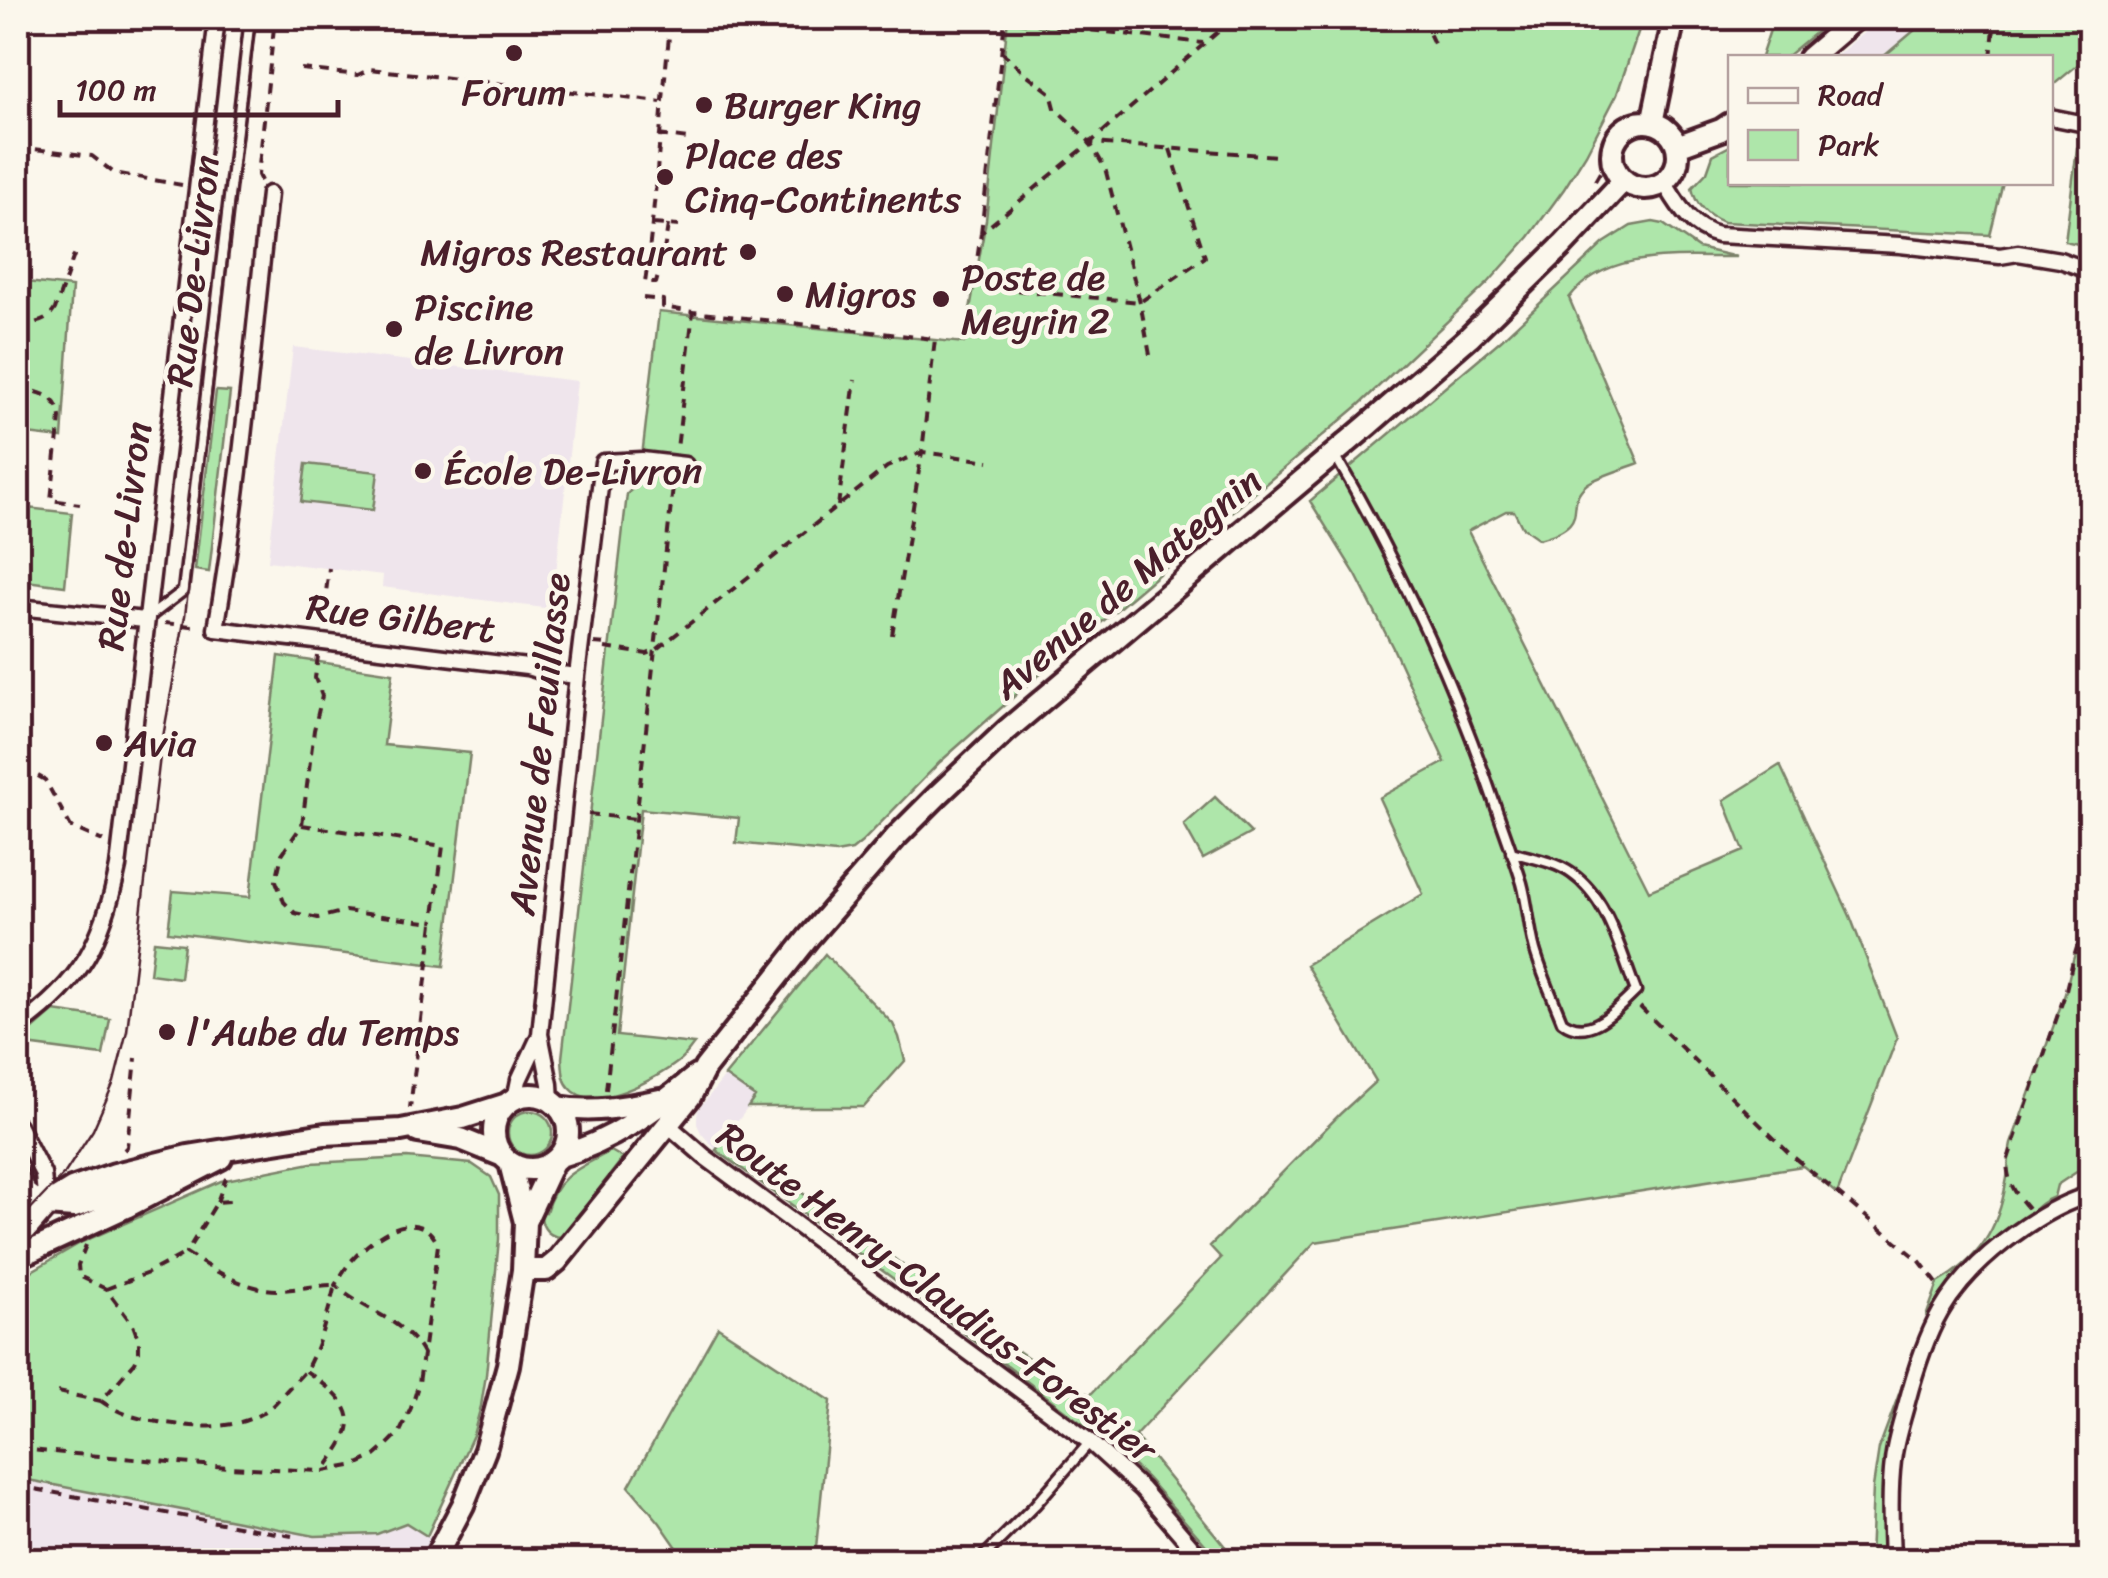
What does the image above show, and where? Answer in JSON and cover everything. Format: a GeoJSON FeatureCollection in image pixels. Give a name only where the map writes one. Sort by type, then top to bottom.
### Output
{"type":"FeatureCollection","features":[{"type":"Feature","properties":{"kind":"main road"},"geometry":{"type":"LineString","coordinates":[[1652,123],[1674,18]]}},
{"type":"Feature","properties":{"kind":"main road"},"geometry":{"type":"LineString","coordinates":[[1813,55],[1856,18]]}},
{"type":"Feature","properties":{"kind":"main road"},"geometry":{"type":"LineString","coordinates":[[1652,123],[1669,132],[1677,146],[1675,169],[1664,182],[1644,188],[1624,180],[1614,164],[1614,144],[1632,125],[1652,123]]}},
{"type":"Feature","properties":{"kind":"main road"},"geometry":{"type":"LineString","coordinates":[[1677,146],[1728,125]]}},
{"type":"Feature","properties":{"kind":"main road","name":"Avenue de Mategnin"},"geometry":{"type":"LineString","coordinates":[[522,1270],[546,1270],[556,1262],[690,1097],[705,1068],[820,924],[938,794],[1007,730],[1469,337],[1624,180]]}},
{"type":"Feature","properties":{"kind":"main road","name":"Avenue de Mategnin"},"geometry":{"type":"LineString","coordinates":[[556,1159],[632,1126],[705,1068]]}},
{"type":"Feature","properties":{"kind":"main road"},"geometry":{"type":"LineString","coordinates":[[18,1216],[46,1205],[74,1207],[236,1150],[325,1134],[401,1130],[463,1118],[534,1095],[555,1104],[566,1120],[568,1136],[525,1222]]}},
{"type":"Feature","properties":{"kind":"main road","name":"Avenue de Mategnin"},"geometry":{"type":"LineString","coordinates":[[555,1104],[578,1111],[607,1110],[664,1099]]}},
{"type":"Feature","properties":{"kind":"main road"},"geometry":{"type":"LineString","coordinates":[[434,1560],[463,1505],[485,1450],[508,1365],[525,1222],[494,1129],[496,1120],[511,1102]]}},
{"type":"Feature","properties":{"kind":"main road"},"geometry":{"type":"LineString","coordinates":[[401,1130],[461,1139],[528,1169],[546,1167],[556,1159]]}},
{"type":"Feature","properties":{"kind":"main road"},"geometry":{"type":"LineString","coordinates":[[18,1257],[236,1150]]}},
{"type":"Feature","properties":{"kind":"main road"},"geometry":{"type":"LineString","coordinates":[[18,1233],[46,1205]]}},
{"type":"Feature","properties":{"kind":"street","name":"Rue de-Livron"},"geometry":{"type":"LineString","coordinates":[[18,1027],[47,1005],[72,978],[100,932],[118,867],[217,18]]}},
{"type":"Feature","properties":{"kind":"street"},"geometry":{"type":"LineString","coordinates":[[2053,118],[2090,125]]}},
{"type":"Feature","properties":{"kind":"street"},"geometry":{"type":"LineString","coordinates":[[1664,182],[1690,221],[1718,236],[1900,245],[2000,256],[2018,253],[2060,260],[2090,271]]}},
{"type":"Feature","properties":{"kind":"street","name":"Rue de-Livron"},"geometry":{"type":"LineString","coordinates":[[216,629],[269,194]]}},
{"type":"Feature","properties":{"kind":"street","name":"Avenue de Feuillasse"},"geometry":{"type":"LineString","coordinates":[[555,1104],[540,1034],[603,462],[642,460],[685,465]]}},
{"type":"Feature","properties":{"kind":"street"},"geometry":{"type":"LineString","coordinates":[[18,607],[146,620]]}},
{"type":"Feature","properties":{"kind":"street","name":"Rue Gilbert"},"geometry":{"type":"LineString","coordinates":[[216,629],[577,676]]}},
{"type":"Feature","properties":{"kind":"street","name":"Avenue de Feuillasse"},"geometry":{"type":"LineString","coordinates":[[511,1102],[540,1034]]}},
{"type":"Feature","properties":{"kind":"street","name":"Route Henry-Claudius-Forestier"},"geometry":{"type":"LineString","coordinates":[[666,1124],[1090,1442],[1142,1489],[1203,1560]]}},
{"type":"Feature","properties":{"kind":"street"},"geometry":{"type":"LineString","coordinates":[[18,1125],[43,1174],[46,1205]]}},
{"type":"Feature","properties":{"kind":"street"},"geometry":{"type":"LineString","coordinates":[[18,1172],[29,1192],[46,1205]]}},
{"type":"Feature","properties":{"kind":"street"},"geometry":{"type":"LineString","coordinates":[[1892,1560],[1893,1460],[1916,1368],[1934,1322],[1947,1299],[1976,1266],[2017,1232],[2058,1207],[2090,1195]]}},
{"type":"Feature","properties":{"kind":"lane","name":"Rue De-Livron"},"geometry":{"type":"LineString","coordinates":[[146,620],[183,591],[250,18]]}},
{"type":"Feature","properties":{"kind":"lane"},"geometry":{"type":"LineString","coordinates":[[1334,453],[1434,647],[1523,886],[1536,954],[1562,1022],[1571,1028],[1605,1020],[1636,991],[1605,910],[1574,874],[1511,852]]}},
{"type":"Feature","properties":{"kind":"lane"},"geometry":{"type":"LineString","coordinates":[[980,1560],[1090,1442]]}},
{"type":"Feature","properties":{"kind":"path"},"geometry":{"type":"LineString","coordinates":[[269,194],[258,176],[275,18]]}},
{"type":"Feature","properties":{"kind":"path"},"geometry":{"type":"LineString","coordinates":[[668,225],[656,283],[645,283],[672,18]]}},
{"type":"Feature","properties":{"kind":"path"},"geometry":{"type":"LineString","coordinates":[[983,18],[1203,43]]}},
{"type":"Feature","properties":{"kind":"path"},"geometry":{"type":"LineString","coordinates":[[1130,33],[1132,18]]}},
{"type":"Feature","properties":{"kind":"path"},"geometry":{"type":"LineString","coordinates":[[981,233],[1234,18]]}},
{"type":"Feature","properties":{"kind":"path"},"geometry":{"type":"LineString","coordinates":[[1422,18],[1437,50]]}},
{"type":"Feature","properties":{"kind":"path"},"geometry":{"type":"LineString","coordinates":[[1992,55],[1995,18]]}},
{"type":"Feature","properties":{"kind":"path"},"geometry":{"type":"LineString","coordinates":[[1005,20],[976,267],[982,278],[1003,289],[1140,302],[1205,257],[1170,150]]}},
{"type":"Feature","properties":{"kind":"path"},"geometry":{"type":"LineString","coordinates":[[1001,51],[1051,93],[1055,108],[1090,143],[1105,168],[1150,355]]}},
{"type":"Feature","properties":{"kind":"path"},"geometry":{"type":"LineString","coordinates":[[301,70],[358,76],[370,69],[661,102]]}},
{"type":"Feature","properties":{"kind":"path"},"geometry":{"type":"LineString","coordinates":[[658,135],[688,139]]}},
{"type":"Feature","properties":{"kind":"path"},"geometry":{"type":"LineString","coordinates":[[1090,143],[1277,156]]}},
{"type":"Feature","properties":{"kind":"path"},"geometry":{"type":"LineString","coordinates":[[18,147],[92,156],[114,174],[186,186]]}},
{"type":"Feature","properties":{"kind":"path"},"geometry":{"type":"LineString","coordinates":[[653,224],[679,226]]}},
{"type":"Feature","properties":{"kind":"path"},"geometry":{"type":"LineString","coordinates":[[18,324],[50,318],[76,247]]}},
{"type":"Feature","properties":{"kind":"path"},"geometry":{"type":"LineString","coordinates":[[693,312],[936,338],[892,635]]}},
{"type":"Feature","properties":{"kind":"path"},"geometry":{"type":"LineString","coordinates":[[838,506],[855,380]]}},
{"type":"Feature","properties":{"kind":"path"},"geometry":{"type":"LineString","coordinates":[[18,388],[42,393],[59,407],[52,500],[80,504]]}},
{"type":"Feature","properties":{"kind":"path"},"geometry":{"type":"LineString","coordinates":[[605,648],[647,654],[656,651],[887,467],[922,452],[989,461]]}},
{"type":"Feature","properties":{"kind":"path"},"geometry":{"type":"LineString","coordinates":[[322,624],[329,568]]}},
{"type":"Feature","properties":{"kind":"path"},"geometry":{"type":"LineString","coordinates":[[146,620],[216,629]]}},
{"type":"Feature","properties":{"kind":"path"},"geometry":{"type":"LineString","coordinates":[[606,1099],[656,651]]}},
{"type":"Feature","properties":{"kind":"path"},"geometry":{"type":"LineString","coordinates":[[318,656],[316,678],[322,696],[302,825],[282,854],[276,881],[284,902],[295,912],[318,918],[346,911],[432,923]]}},
{"type":"Feature","properties":{"kind":"path"},"geometry":{"type":"LineString","coordinates":[[38,776],[45,780],[71,826],[108,843]]}},
{"type":"Feature","properties":{"kind":"path"},"geometry":{"type":"LineString","coordinates":[[588,814],[636,819]]}},
{"type":"Feature","properties":{"kind":"path"},"geometry":{"type":"LineString","coordinates":[[302,825],[443,846],[410,1108]]}},
{"type":"Feature","properties":{"kind":"path"},"geometry":{"type":"LineString","coordinates":[[2038,1219],[2011,1189],[2006,1162],[2065,994],[2090,906]]}},
{"type":"Feature","properties":{"kind":"path"},"geometry":{"type":"LineString","coordinates":[[1630,997],[1792,1156],[1920,1260],[1947,1299]]}},
{"type":"Feature","properties":{"kind":"path"},"geometry":{"type":"LineString","coordinates":[[119,1156],[127,1147],[136,1058]]}},
{"type":"Feature","properties":{"kind":"path"},"geometry":{"type":"LineString","coordinates":[[106,1289],[148,1273],[186,1252],[217,1202],[228,1174]]}},
{"type":"Feature","properties":{"kind":"path"},"geometry":{"type":"LineString","coordinates":[[217,1202],[230,1202]]}},
{"type":"Feature","properties":{"kind":"path"},"geometry":{"type":"LineString","coordinates":[[18,1449],[324,1471],[356,1465],[375,1456],[400,1432],[411,1408],[423,1354],[438,1245],[428,1229],[412,1224],[393,1228],[372,1241],[352,1260],[335,1285],[306,1370],[271,1408],[242,1421],[196,1428],[130,1417],[101,1401],[58,1392]]}},
{"type":"Feature","properties":{"kind":"path"},"geometry":{"type":"LineString","coordinates":[[85,1236],[79,1276],[106,1289],[138,1332],[139,1353],[135,1362],[101,1401]]}},
{"type":"Feature","properties":{"kind":"path"},"geometry":{"type":"LineString","coordinates":[[186,1252],[226,1276],[264,1288],[335,1285],[349,1298],[382,1314],[412,1336],[423,1354]]}},
{"type":"Feature","properties":{"kind":"path"},"geometry":{"type":"LineString","coordinates":[[306,1370],[335,1392],[348,1422],[348,1433],[324,1471]]}},
{"type":"Feature","properties":{"kind":"path"},"geometry":{"type":"LineString","coordinates":[[18,1486],[292,1536]]}},
{"type":"Feature","properties":{"kind":"shaded area"},"geometry":{"type":"Polygon","coordinates":[[[1881,18],[1929,18],[1885,55],[1838,55],[1881,18]]]}},
{"type":"Feature","properties":{"kind":"shaded area","name":"École De-Livron"},"geometry":{"type":"Polygon","coordinates":[[[293,347],[577,381],[552,609],[382,587],[383,575],[268,561],[293,347]]]}},
{"type":"Feature","properties":{"kind":"shaded area"},"geometry":{"type":"Polygon","coordinates":[[[725,1076],[756,1097],[716,1150],[701,1133],[697,1117],[698,1110],[725,1076]]]}},
{"type":"Feature","properties":{"kind":"shaded area"},"geometry":{"type":"Polygon","coordinates":[[[18,1478],[315,1536],[377,1534],[406,1523],[457,1554],[453,1560],[18,1560],[18,1478]]]}},
{"type":"Feature","properties":{"kind":"green space"},"geometry":{"type":"Polygon","coordinates":[[[1008,18],[1138,29],[1139,18],[1643,18],[1617,94],[1586,154],[1529,237],[1488,283],[1360,404],[940,762],[852,850],[836,853],[736,843],[739,818],[641,809],[617,1036],[694,1044],[678,1062],[640,1084],[608,1096],[580,1095],[566,1081],[562,1058],[627,494],[639,482],[659,312],[964,343],[986,220],[1008,18]]]}},
{"type":"Feature","properties":{"kind":"green space"},"geometry":{"type":"Polygon","coordinates":[[[1774,18],[1833,18],[1788,55],[1762,55],[1774,18]]]}},
{"type":"Feature","properties":{"kind":"green space"},"geometry":{"type":"Polygon","coordinates":[[[1929,18],[2090,18],[2090,50],[2086,58],[2053,85],[2053,55],[1885,55],[1929,18]]]}},
{"type":"Feature","properties":{"kind":"green space"},"geometry":{"type":"Polygon","coordinates":[[[1728,147],[1728,185],[2002,185],[1990,235],[1723,222],[1703,209],[1692,188],[1707,172],[1713,155],[1728,147]]]}},
{"type":"Feature","properties":{"kind":"green space"},"geometry":{"type":"Polygon","coordinates":[[[2077,148],[2087,151],[2085,177],[2090,187],[2078,244],[2065,241],[2077,148]]]}},
{"type":"Feature","properties":{"kind":"green space"},"geometry":{"type":"Polygon","coordinates":[[[1663,224],[1698,248],[1737,257],[1670,257],[1624,263],[1585,282],[1569,298],[1639,463],[1587,484],[1577,499],[1572,520],[1556,533],[1539,539],[1522,527],[1514,511],[1506,511],[1468,531],[1649,891],[1744,851],[1724,800],[1780,765],[1850,916],[1897,1038],[1837,1194],[1803,1166],[1315,1242],[1135,1436],[1236,1560],[1219,1560],[1119,1452],[891,1277],[716,1150],[725,1139],[1011,1346],[1090,1395],[1221,1258],[1210,1246],[1376,1081],[1306,965],[1423,894],[1379,798],[1445,762],[1356,575],[1310,501],[1501,340],[1604,243],[1631,226],[1663,224]]]}},
{"type":"Feature","properties":{"kind":"green space"},"geometry":{"type":"Polygon","coordinates":[[[18,281],[72,287],[62,438],[18,433],[18,281]]]}},
{"type":"Feature","properties":{"kind":"green space"},"geometry":{"type":"Polygon","coordinates":[[[216,391],[230,392],[209,572],[195,570],[216,391]]]}},
{"type":"Feature","properties":{"kind":"green space"},"geometry":{"type":"Polygon","coordinates":[[[306,464],[378,472],[373,510],[301,502],[306,464]]]}},
{"type":"Feature","properties":{"kind":"green space"},"geometry":{"type":"Polygon","coordinates":[[[18,507],[72,513],[65,586],[18,580],[18,507]]]}},
{"type":"Feature","properties":{"kind":"green space"},"geometry":{"type":"Polygon","coordinates":[[[279,656],[393,673],[384,745],[470,753],[444,966],[168,932],[173,891],[250,897],[279,656]]]}},
{"type":"Feature","properties":{"kind":"green space"},"geometry":{"type":"Polygon","coordinates":[[[1215,797],[1251,833],[1203,859],[1184,825],[1215,797]]]}},
{"type":"Feature","properties":{"kind":"green space"},"geometry":{"type":"Polygon","coordinates":[[[2090,906],[2090,1163],[2057,1185],[2054,1197],[1971,1265],[1926,1317],[1938,1283],[1975,1253],[1998,1215],[2011,1144],[2065,994],[2090,906]]]}},
{"type":"Feature","properties":{"kind":"green space"},"geometry":{"type":"Polygon","coordinates":[[[154,941],[184,944],[180,978],[150,974],[154,941]]]}},
{"type":"Feature","properties":{"kind":"green space"},"geometry":{"type":"Polygon","coordinates":[[[825,954],[893,1024],[905,1061],[864,1107],[748,1107],[755,1097],[725,1076],[825,954]]]}},
{"type":"Feature","properties":{"kind":"green space"},"geometry":{"type":"Polygon","coordinates":[[[54,1011],[110,1019],[103,1055],[27,1045],[24,1037],[54,1011]]]}},
{"type":"Feature","properties":{"kind":"green space"},"geometry":{"type":"Polygon","coordinates":[[[530,1111],[545,1118],[552,1133],[545,1148],[530,1155],[515,1148],[508,1133],[515,1118],[530,1111]]]}},
{"type":"Feature","properties":{"kind":"green space"},"geometry":{"type":"Polygon","coordinates":[[[611,1151],[623,1158],[566,1232],[560,1237],[548,1232],[541,1211],[546,1212],[556,1189],[579,1168],[611,1151]]]}},
{"type":"Feature","properties":{"kind":"green space"},"geometry":{"type":"Polygon","coordinates":[[[407,1158],[472,1164],[491,1177],[499,1195],[499,1239],[481,1406],[473,1435],[427,1536],[406,1523],[377,1534],[315,1536],[18,1478],[18,1279],[82,1242],[221,1181],[311,1163],[407,1158]]]}},
{"type":"Feature","properties":{"kind":"green space"},"geometry":{"type":"Polygon","coordinates":[[[718,1327],[831,1401],[815,1557],[685,1559],[629,1486],[718,1327]]]}},
{"type":"Feature","properties":{"kind":"green space"},"geometry":{"type":"Polygon","coordinates":[[[1909,1367],[1885,1467],[1883,1560],[1870,1560],[1879,1448],[1909,1367]]]}},
{"type":"Feature","properties":{"kind":"tram line"},"geometry":{"type":"LineString","coordinates":[[18,1222],[65,1173],[93,1130],[114,1082],[127,1031],[161,748],[185,616],[256,18]]}},
{"type":"Feature","properties":{"kind":"place","name":"Forum"},"geometry":{"type":"Point","coordinates":[514,53]}},
{"type":"Feature","properties":{"kind":"place","name":"Burger King"},"geometry":{"type":"Point","coordinates":[704,105]}},
{"type":"Feature","properties":{"kind":"place","name":"Place des Cinq-Continents"},"geometry":{"type":"Point","coordinates":[665,177]}},
{"type":"Feature","properties":{"kind":"place","name":"Migros Restaurant"},"geometry":{"type":"Point","coordinates":[748,252]}},
{"type":"Feature","properties":{"kind":"place","name":"Migros"},"geometry":{"type":"Point","coordinates":[785,294]}},
{"type":"Feature","properties":{"kind":"place","name":"Poste de Meyrin 2"},"geometry":{"type":"Point","coordinates":[941,299]}},
{"type":"Feature","properties":{"kind":"place","name":"Piscine de Livron"},"geometry":{"type":"Point","coordinates":[394,329]}},
{"type":"Feature","properties":{"kind":"place","name":"École De-Livron"},"geometry":{"type":"Point","coordinates":[423,471]}},
{"type":"Feature","properties":{"kind":"place","name":"Avia"},"geometry":{"type":"Point","coordinates":[104,743]}},
{"type":"Feature","properties":{"kind":"place","name":"l'Aube du Temps"},"geometry":{"type":"Point","coordinates":[167,1032]}}]}
